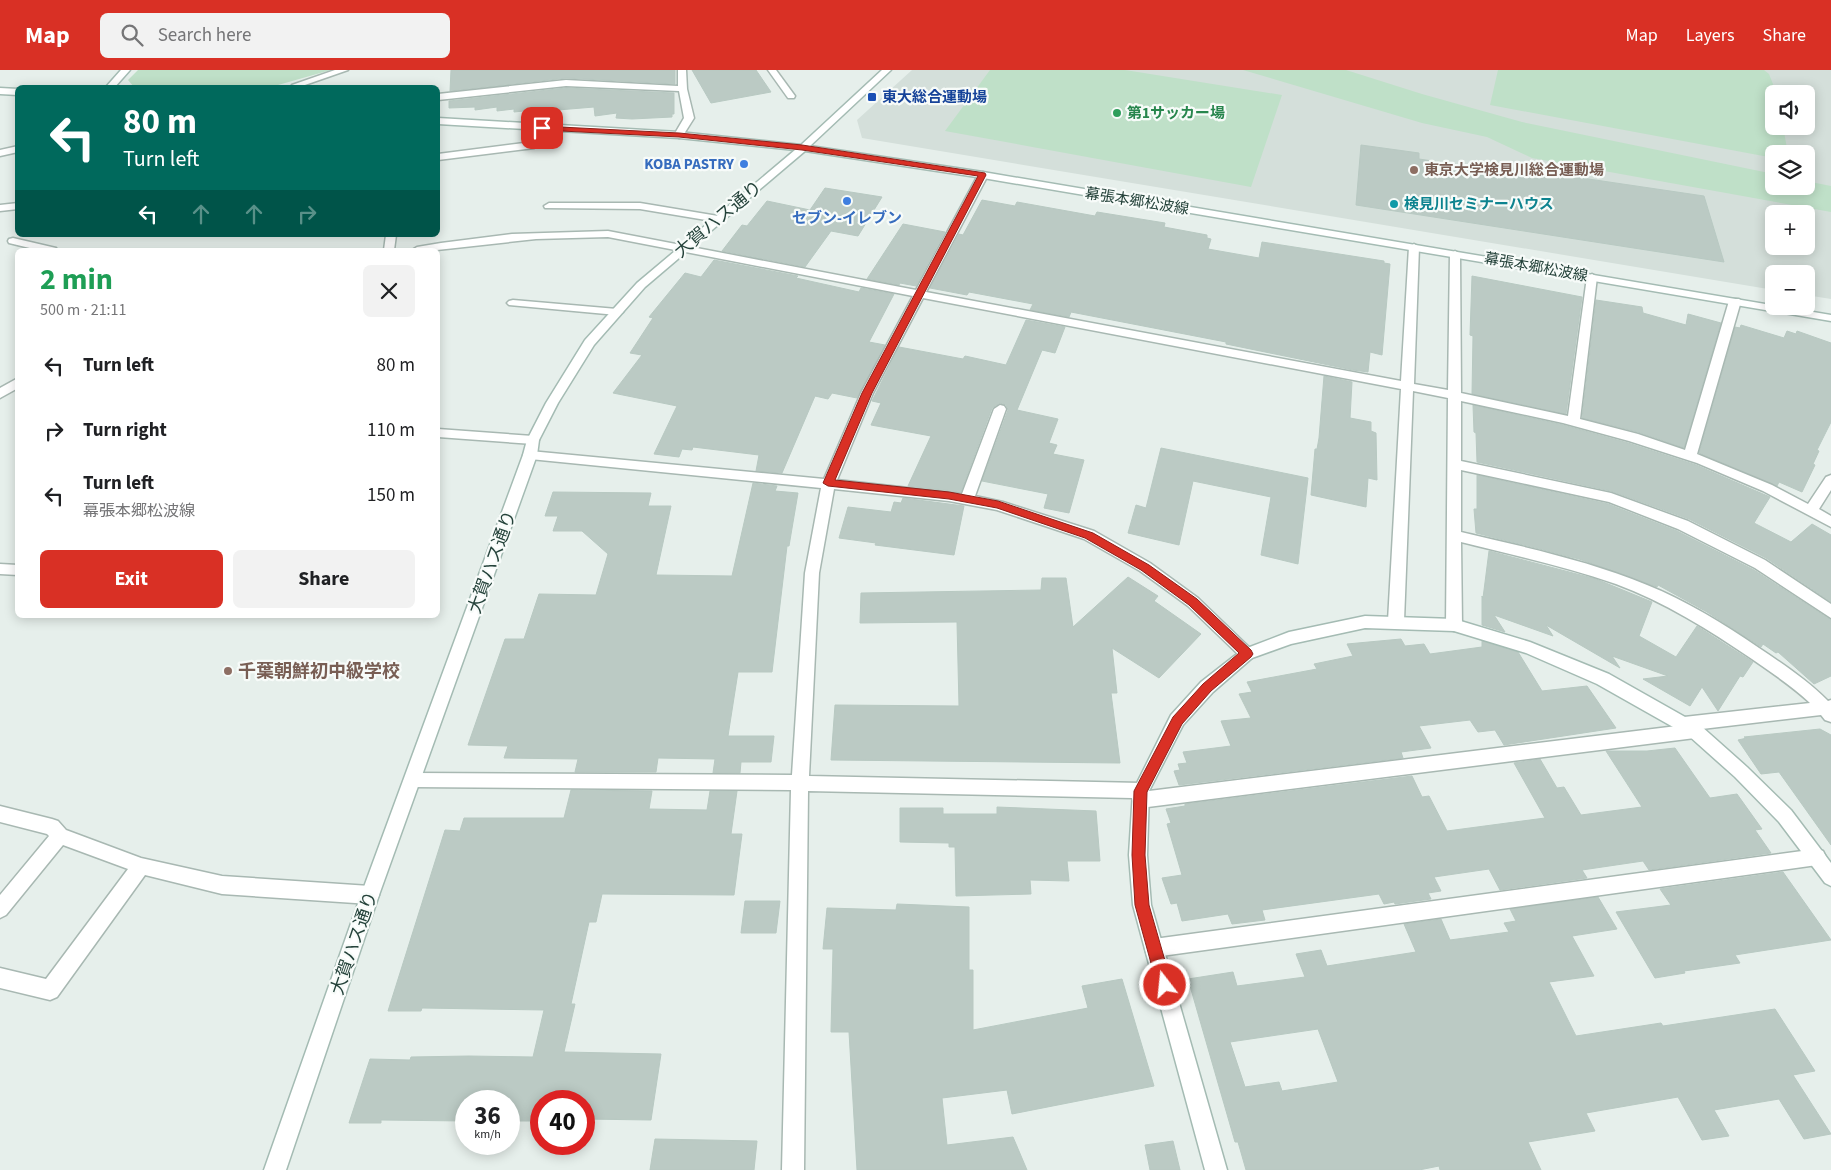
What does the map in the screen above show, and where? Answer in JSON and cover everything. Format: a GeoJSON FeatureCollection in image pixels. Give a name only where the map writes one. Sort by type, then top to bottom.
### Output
{"type":"FeatureCollection","features":[{"type":"Feature","properties":{"kind":"street"},"geometry":{"type":"LineString","coordinates":[[112,85],[126,70]]}},
{"type":"Feature","properties":{"kind":"street"},"geometry":{"type":"LineString","coordinates":[[296,85],[344,70]]}},
{"type":"Feature","properties":{"kind":"street"},"geometry":{"type":"LineString","coordinates":[[679,135],[689,118],[683,89],[682,70]]}},
{"type":"Feature","properties":{"kind":"street","name":"大賀ハス通り"},"geometry":{"type":"LineString","coordinates":[[276,1170],[370,896],[532,447],[552,402],[589,343],[641,284],[802,148],[887,70]]}},
{"type":"Feature","properties":{"kind":"street"},"geometry":{"type":"LineString","coordinates":[[440,97],[566,83],[683,89]]}},
{"type":"Feature","properties":{"kind":"street"},"geometry":{"type":"LineString","coordinates":[[0,91],[15,92]]}},
{"type":"Feature","properties":{"kind":"street","name":"幕張本郷松波線"},"geometry":{"type":"LineString","coordinates":[[440,120],[679,135],[802,148],[982,175],[1831,318]]}},
{"type":"Feature","properties":{"kind":"street"},"geometry":{"type":"LineString","coordinates":[[440,157],[534,145],[560,129]]}},
{"type":"Feature","properties":{"kind":"street"},"geometry":{"type":"LineString","coordinates":[[0,153],[15,150]]}},
{"type":"Feature","properties":{"kind":"street"},"geometry":{"type":"LineString","coordinates":[[793,1170],[800,784],[812,573],[828,483],[867,393],[921,294],[982,175]]}},
{"type":"Feature","properties":{"kind":"street"},"geometry":{"type":"LineString","coordinates":[[0,208],[15,206]]}},
{"type":"Feature","properties":{"kind":"street"},"geometry":{"type":"LineString","coordinates":[[549,206],[640,206],[718,219]]}},
{"type":"Feature","properties":{"kind":"street"},"geometry":{"type":"LineString","coordinates":[[429,248],[470,241],[560,233],[608,234],[1574,420],[1690,455],[1764,486],[1812,510],[1831,522]]}},
{"type":"Feature","properties":{"kind":"street"},"geometry":{"type":"LineString","coordinates":[[14,241],[44,248]]}},
{"type":"Feature","properties":{"kind":"street"},"geometry":{"type":"LineString","coordinates":[[1396,621],[1414,247]]}},
{"type":"Feature","properties":{"kind":"street"},"geometry":{"type":"LineString","coordinates":[[1454,625],[1455,254]]}},
{"type":"Feature","properties":{"kind":"street"},"geometry":{"type":"LineString","coordinates":[[1574,420],[1592,277]]}},
{"type":"Feature","properties":{"kind":"street"},"geometry":{"type":"LineString","coordinates":[[1690,455],[1736,301]]}},
{"type":"Feature","properties":{"kind":"street"},"geometry":{"type":"LineString","coordinates":[[513,303],[616,312]]}},
{"type":"Feature","properties":{"kind":"street"},"geometry":{"type":"LineString","coordinates":[[0,394],[15,384]]}},
{"type":"Feature","properties":{"kind":"street"},"geometry":{"type":"LineString","coordinates":[[967,498],[1000,408]]}},
{"type":"Feature","properties":{"kind":"street"},"geometry":{"type":"LineString","coordinates":[[440,433],[532,447],[967,498],[1015,510],[1089,535],[1145,568],[1193,602],[1247,654]]}},
{"type":"Feature","properties":{"kind":"street"},"geometry":{"type":"LineString","coordinates":[[1454,464],[1611,498],[1683,525],[1760,564],[1831,612]]}},
{"type":"Feature","properties":{"kind":"street"},"geometry":{"type":"LineString","coordinates":[[1812,510],[1831,480]]}},
{"type":"Feature","properties":{"kind":"street"},"geometry":{"type":"LineString","coordinates":[[1454,535],[1582,570],[1643,589],[1690,612],[1741,643],[1785,672],[1829,710]]}},
{"type":"Feature","properties":{"kind":"street"},"geometry":{"type":"LineString","coordinates":[[0,569],[15,570]]}},
{"type":"Feature","properties":{"kind":"street"},"geometry":{"type":"LineString","coordinates":[[1216,1170],[1142,905],[1138,855],[1140,796],[1177,720],[1207,687],[1247,654],[1289,638],[1331,628],[1364,622],[1396,621],[1454,625],[1530,648],[1594,675],[1690,728],[1741,772],[1785,816],[1831,877]]}},
{"type":"Feature","properties":{"kind":"street"},"geometry":{"type":"LineString","coordinates":[[413,780],[800,784],[1140,796],[1829,710]]}},
{"type":"Feature","properties":{"kind":"street"},"geometry":{"type":"LineString","coordinates":[[0,814],[52,827],[60,836],[141,866],[222,885],[370,896]]}},
{"type":"Feature","properties":{"kind":"street"},"geometry":{"type":"LineString","coordinates":[[0,909],[60,836]]}},
{"type":"Feature","properties":{"kind":"street"},"geometry":{"type":"LineString","coordinates":[[1154,948],[1817,857]]}},
{"type":"Feature","properties":{"kind":"street"},"geometry":{"type":"LineString","coordinates":[[0,978],[50,990],[141,866]]}},
{"type":"Feature","properties":{"kind":"lane"},"geometry":{"type":"LineString","coordinates":[[772,70],[791,96]]}},
{"type":"Feature","properties":{"kind":"shaded area","name":"東京大学検見川総合運動場"},"geometry":{"type":"Polygon","coordinates":[[[912,70],[1831,70],[1831,299],[1815,296],[1815,265],[1765,265],[1765,288],[862,138],[857,120],[912,70]]]}},
{"type":"Feature","properties":{"kind":"green space"},"geometry":{"type":"Polygon","coordinates":[[[138,70],[331,70],[278,85],[132,85],[128,80],[138,70]]]}},
{"type":"Feature","properties":{"kind":"green space","name":"第1サッカー場"},"geometry":{"type":"Polygon","coordinates":[[[990,70],[1125,70],[1282,95],[1251,187],[945,131],[990,70]]]}},
{"type":"Feature","properties":{"kind":"green space"},"geometry":{"type":"Polygon","coordinates":[[[1243,70],[1346,70],[1522,122],[1765,172],[1765,195],[1815,195],[1815,183],[1831,186],[1831,212],[1815,209],[1815,205],[1792,205],[1532,158],[1487,137],[1422,123],[1243,70]]]}},
{"type":"Feature","properties":{"kind":"green space"},"geometry":{"type":"Polygon","coordinates":[[[1498,70],[1764,70],[1769,74],[1773,85],[1765,85],[1765,135],[1785,135],[1786,145],[1765,145],[1765,156],[1490,105],[1498,70]]]}},
{"type":"Feature","properties":{"kind":"building"},"geometry":{"type":"Polygon","coordinates":[[[451,70],[675,70],[675,84],[566,78],[450,91],[451,70]]]}},
{"type":"Feature","properties":{"kind":"building"},"geometry":{"type":"Polygon","coordinates":[[[692,70],[756,70],[771,92],[711,103],[692,70]]]}},
{"type":"Feature","properties":{"kind":"building"},"geometry":{"type":"Polygon","coordinates":[[[566,88],[674,93],[674,114],[672,114],[672,117],[632,119],[616,118],[617,113],[595,116],[594,107],[534,112],[534,110],[514,112],[514,109],[497,111],[497,107],[475,110],[475,107],[449,108],[449,101],[566,88]]]}},
{"type":"Feature","properties":{"kind":"building","name":"検見川セミナーハウス"},"geometry":{"type":"Polygon","coordinates":[[[1361,145],[1419,153],[1419,159],[1473,167],[1473,162],[1704,196],[1724,262],[1356,205],[1361,145]]]}},
{"type":"Feature","properties":{"kind":"building"},"geometry":{"type":"Polygon","coordinates":[[[825,188],[882,197],[858,236],[831,231],[805,267],[722,251],[742,225],[747,226],[767,201],[810,210],[825,188]]]}},
{"type":"Feature","properties":{"kind":"building"},"geometry":{"type":"Polygon","coordinates":[[[982,200],[1015,206],[1017,202],[1095,216],[1097,212],[1165,223],[1164,227],[1207,235],[1207,238],[1211,239],[1208,249],[1259,258],[1262,242],[1384,261],[1384,263],[1390,264],[1382,355],[1370,352],[1368,372],[1353,370],[1226,344],[1226,342],[1071,312],[1069,317],[1030,310],[1033,304],[969,292],[967,295],[930,288],[959,234],[963,235],[982,200]]]}},
{"type":"Feature","properties":{"kind":"building"},"geometry":{"type":"Polygon","coordinates":[[[903,224],[945,232],[916,286],[867,279],[903,224]]]}},
{"type":"Feature","properties":{"kind":"building"},"geometry":{"type":"Polygon","coordinates":[[[714,260],[798,276],[796,278],[859,292],[861,288],[894,294],[869,342],[885,345],[857,398],[832,393],[828,399],[815,396],[782,473],[756,471],[759,455],[693,447],[692,450],[682,449],[679,457],[654,454],[677,406],[613,393],[642,355],[630,353],[653,318],[649,317],[685,273],[701,277],[714,260]]]}},
{"type":"Feature","properties":{"kind":"building"},"geometry":{"type":"Polygon","coordinates":[[[1472,276],[1582,297],[1566,414],[1472,394],[1473,336],[1470,335],[1472,276]]]}},
{"type":"Feature","properties":{"kind":"building"},"geometry":{"type":"Polygon","coordinates":[[[1596,300],[1642,307],[1643,313],[1686,325],[1688,314],[1721,323],[1684,448],[1638,432],[1582,418],[1596,300]]]}},
{"type":"Feature","properties":{"kind":"building"},"geometry":{"type":"Polygon","coordinates":[[[1026,320],[1065,327],[1055,353],[1042,350],[1017,410],[1058,419],[1049,443],[1057,445],[1053,454],[1084,460],[1069,513],[1044,508],[1048,494],[982,481],[1008,410],[1006,405],[1000,403],[992,408],[961,492],[908,486],[931,436],[871,425],[881,403],[872,401],[899,347],[963,359],[965,356],[1006,365],[1026,320]]]}},
{"type":"Feature","properties":{"kind":"building"},"geometry":{"type":"Polygon","coordinates":[[[1741,325],[1784,338],[1787,331],[1796,334],[1797,331],[1831,343],[1831,422],[1817,450],[1819,451],[1813,464],[1815,465],[1802,492],[1779,482],[1777,486],[1699,453],[1735,327],[1740,328],[1741,325]]]}},
{"type":"Feature","properties":{"kind":"building"},"geometry":{"type":"Polygon","coordinates":[[[1324,376],[1352,382],[1350,418],[1371,422],[1371,431],[1376,433],[1377,480],[1368,478],[1366,507],[1311,495],[1315,449],[1317,449],[1319,438],[1324,376]]]}},
{"type":"Feature","properties":{"kind":"building"},"geometry":{"type":"Polygon","coordinates":[[[1473,405],[1563,425],[1628,443],[1696,465],[1770,497],[1754,523],[1791,542],[1812,524],[1831,535],[1831,602],[1766,558],[1689,519],[1611,491],[1477,462],[1473,405]]]}},
{"type":"Feature","properties":{"kind":"building"},"geometry":{"type":"Polygon","coordinates":[[[1161,448],[1308,478],[1298,564],[1261,555],[1271,497],[1193,481],[1179,545],[1128,533],[1136,505],[1146,508],[1161,448]]]}},
{"type":"Feature","properties":{"kind":"building"},"geometry":{"type":"Polygon","coordinates":[[[1477,475],[1608,504],[1677,531],[1754,570],[1831,620],[1831,676],[1814,684],[1778,652],[1776,653],[1763,644],[1761,647],[1707,612],[1658,585],[1657,587],[1579,559],[1476,533],[1474,509],[1477,509],[1477,475]]]}},
{"type":"Feature","properties":{"kind":"building"},"geometry":{"type":"Polygon","coordinates":[[[753,483],[777,486],[775,491],[798,493],[789,546],[787,546],[772,672],[738,672],[728,736],[774,736],[771,762],[741,762],[740,773],[713,773],[715,759],[658,758],[656,772],[575,772],[578,759],[504,758],[508,746],[468,745],[505,639],[524,639],[539,594],[596,595],[608,554],[582,531],[553,531],[558,516],[545,516],[553,492],[651,493],[648,506],[671,506],[656,575],[732,576],[753,483]]]}},
{"type":"Feature","properties":{"kind":"building"},"geometry":{"type":"Polygon","coordinates":[[[903,498],[964,506],[954,555],[875,545],[876,543],[839,538],[848,507],[891,512],[894,502],[901,503],[903,498]]]}},
{"type":"Feature","properties":{"kind":"building"},"geometry":{"type":"Polygon","coordinates":[[[1489,551],[1596,579],[1652,602],[1639,636],[1676,657],[1697,626],[1753,662],[1743,677],[1740,676],[1718,711],[1702,687],[1690,706],[1643,679],[1668,676],[1612,656],[1620,668],[1546,625],[1553,636],[1494,615],[1505,632],[1482,625],[1482,596],[1483,598],[1489,551]]]}},
{"type":"Feature","properties":{"kind":"building"},"geometry":{"type":"Polygon","coordinates":[[[1128,577],[1158,596],[1154,601],[1201,634],[1159,678],[1112,648],[1117,693],[1111,693],[1120,763],[831,760],[835,705],[959,706],[957,622],[860,623],[861,593],[1041,590],[1042,578],[1066,578],[1073,627],[1128,577]]]}},
{"type":"Feature","properties":{"kind":"building"},"geometry":{"type":"Polygon","coordinates":[[[1401,639],[1405,646],[1424,644],[1430,654],[1482,647],[1482,641],[1518,652],[1542,691],[1587,686],[1616,728],[1504,745],[1495,730],[1478,732],[1470,720],[1419,726],[1431,748],[1401,752],[1403,758],[1179,785],[1174,771],[1180,770],[1178,764],[1187,763],[1183,752],[1231,746],[1221,721],[1251,718],[1239,694],[1252,692],[1247,682],[1317,669],[1314,664],[1353,656],[1347,644],[1401,639]]]}},
{"type":"Feature","properties":{"kind":"building"},"geometry":{"type":"Polygon","coordinates":[[[1820,729],[1831,735],[1831,845],[1779,772],[1761,774],[1738,740],[1747,738],[1744,737],[1820,729]]]}},
{"type":"Feature","properties":{"kind":"building"},"geometry":{"type":"Polygon","coordinates":[[[1675,748],[1710,798],[1737,794],[1762,829],[1755,830],[1771,853],[1649,870],[1643,861],[1582,870],[1587,878],[1500,890],[1489,869],[1434,877],[1441,891],[1428,893],[1431,899],[1384,904],[1379,894],[1262,910],[1265,920],[1232,924],[1228,914],[1182,921],[1177,903],[1171,904],[1162,878],[1182,875],[1167,824],[1171,823],[1166,809],[1185,806],[1185,804],[1412,776],[1422,797],[1429,796],[1447,831],[1545,818],[1514,763],[1540,759],[1557,788],[1564,787],[1581,815],[1642,807],[1606,751],[1647,751],[1675,748]]]}},
{"type":"Feature","properties":{"kind":"building"},"geometry":{"type":"Polygon","coordinates":[[[571,790],[652,791],[649,809],[707,810],[710,791],[737,791],[731,834],[742,834],[734,895],[602,894],[596,922],[589,922],[571,1004],[575,1004],[564,1052],[661,1054],[651,1120],[595,1119],[595,1090],[530,1090],[530,1121],[520,1121],[520,1090],[455,1090],[455,1121],[381,1120],[381,1123],[349,1123],[370,1059],[410,1060],[411,1057],[469,1056],[533,1057],[544,1010],[422,1008],[421,1011],[388,1011],[445,830],[460,831],[464,818],[564,818],[571,790]]]}},
{"type":"Feature","properties":{"kind":"building"},"geometry":{"type":"Polygon","coordinates":[[[997,807],[1096,811],[1100,861],[1067,861],[1069,881],[1030,880],[1031,894],[956,896],[955,847],[949,847],[949,843],[900,842],[900,808],[943,808],[943,814],[997,814],[997,807]]]}},
{"type":"Feature","properties":{"kind":"building"},"geometry":{"type":"Polygon","coordinates":[[[1783,872],[1831,940],[1735,955],[1740,963],[1684,971],[1685,973],[1655,978],[1616,912],[1671,905],[1660,889],[1783,872]]]}},
{"type":"Feature","properties":{"kind":"building"},"geometry":{"type":"Polygon","coordinates":[[[1598,897],[1617,929],[1572,936],[1594,976],[1549,982],[1576,1036],[1661,1023],[1663,1026],[1775,1009],[1815,1071],[1793,1075],[1831,1134],[1804,1139],[1779,1099],[1714,1110],[1729,1136],[1702,1140],[1678,1097],[1586,1113],[1595,1131],[1528,1142],[1541,1170],[1440,1170],[1439,1166],[1419,1170],[1246,1170],[1238,1142],[1235,1142],[1188,979],[1233,972],[1237,986],[1305,977],[1296,954],[1321,950],[1327,966],[1416,952],[1404,924],[1441,919],[1450,940],[1509,932],[1504,923],[1516,921],[1510,909],[1598,897]],[[1318,1029],[1230,1042],[1245,1087],[1279,1082],[1282,1091],[1338,1082],[1318,1029]]]}},
{"type":"Feature","properties":{"kind":"building"},"geometry":{"type":"Polygon","coordinates":[[[745,901],[780,901],[776,933],[741,933],[745,901]]]}},
{"type":"Feature","properties":{"kind":"building"},"geometry":{"type":"Polygon","coordinates":[[[897,904],[969,907],[969,970],[973,970],[973,1030],[1088,1008],[1082,986],[1122,979],[1154,1086],[1012,1114],[1007,1090],[942,1098],[947,1145],[1013,1137],[1027,1170],[857,1170],[849,1032],[831,1032],[833,949],[823,949],[827,908],[896,910],[897,904]]]}},
{"type":"Feature","properties":{"kind":"building"},"geometry":{"type":"Polygon","coordinates":[[[655,1139],[757,1141],[754,1170],[650,1170],[655,1139]]]}},
{"type":"Feature","properties":{"kind":"building"},"geometry":{"type":"Polygon","coordinates":[[[1173,1141],[1180,1170],[1150,1170],[1145,1145],[1173,1141]]]}},
{"type":"Feature","properties":{"kind":"place","name":"東大総合運動場"},"geometry":{"type":"Point","coordinates":[872,97]}},
{"type":"Feature","properties":{"kind":"place","name":"第1サッカー場"},"geometry":{"type":"Point","coordinates":[1117,113]}},
{"type":"Feature","properties":{"kind":"place","name":"KOBA PASTRY"},"geometry":{"type":"Point","coordinates":[744,164]}},
{"type":"Feature","properties":{"kind":"place","name":"東京大学検見川総合運動場"},"geometry":{"type":"Point","coordinates":[1414,170]}},
{"type":"Feature","properties":{"kind":"place","name":"セブン-イレブン"},"geometry":{"type":"Point","coordinates":[847,201]}},
{"type":"Feature","properties":{"kind":"place","name":"検見川セミナーハウス"},"geometry":{"type":"Point","coordinates":[1394,204]}},
{"type":"Feature","properties":{"kind":"place","name":"千葉朝鮮初中級学校"},"geometry":{"type":"Point","coordinates":[228,671]}},
{"type":"Feature","properties":{"kind":"route"},"geometry":{"type":"LineString","coordinates":[[542,128],[679,135],[802,148],[982,175],[921,294],[867,393],[828,483],[967,498],[1040,517],[1089,535],[1145,568],[1193,602],[1247,654],[1207,687],[1177,720],[1140,791],[1138,855],[1142,905],[1165,985]]}}]}
